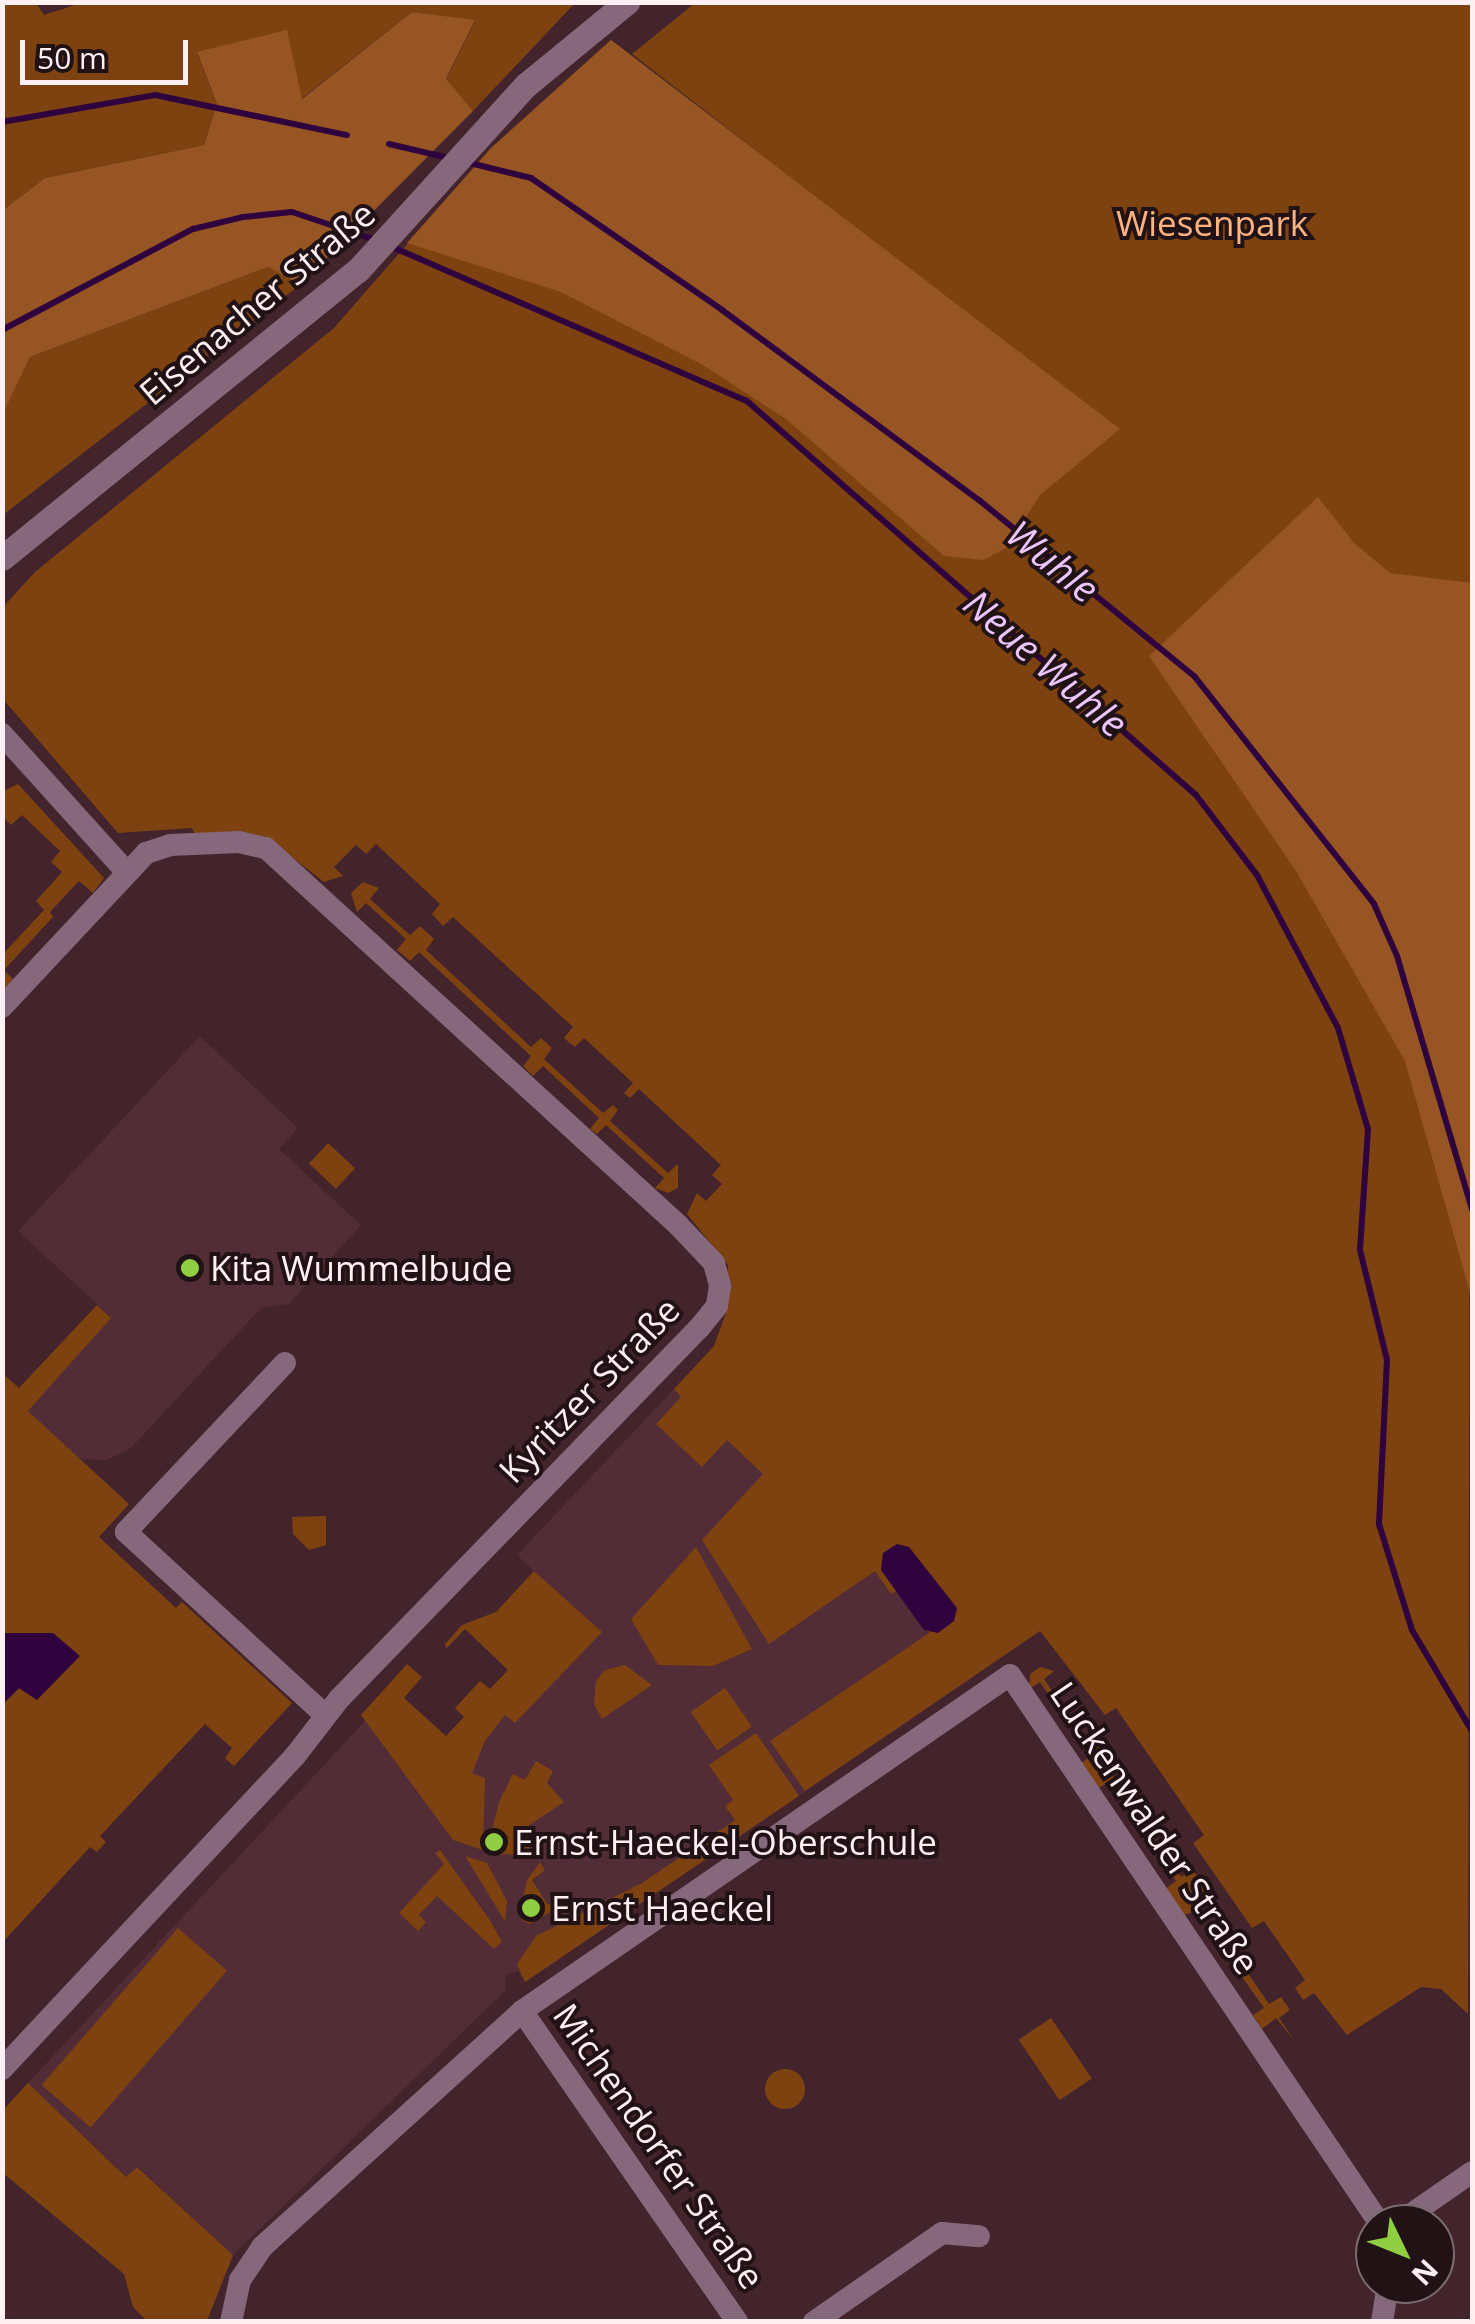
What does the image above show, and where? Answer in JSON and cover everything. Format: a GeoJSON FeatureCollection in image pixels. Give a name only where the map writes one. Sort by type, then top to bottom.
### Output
{"type":"FeatureCollection","features":[{"type":"Feature","properties":{"kind":"street","name":"Eisenacher Straße"},"geometry":{"type":"LineString","coordinates":[[2,558],[358,270],[404,224],[526,85],[627,2]]}},
{"type":"Feature","properties":{"kind":"street"},"geometry":{"type":"LineString","coordinates":[[2,734],[126,871]]}},
{"type":"Feature","properties":{"kind":"street","name":"Kyritzer Straße"},"geometry":{"type":"LineString","coordinates":[[2,1007],[146,853],[170,845],[239,842],[266,848],[678,1225],[714,1264],[720,1286],[716,1306],[700,1327],[325,1714],[293,1758],[2,2069]]}},
{"type":"Feature","properties":{"kind":"street"},"geometry":{"type":"LineString","coordinates":[[285,1363],[126,1532],[325,1714]]}},
{"type":"Feature","properties":{"kind":"street","name":"Luckenwalder Straße"},"geometry":{"type":"LineString","coordinates":[[232,2322],[240,2280],[262,2247],[522,2011],[1010,1675],[1367,2204]]}},
{"type":"Feature","properties":{"kind":"street","name":"Michendorfer Straße"},"geometry":{"type":"LineString","coordinates":[[522,2011],[737,2322]]}},
{"type":"Feature","properties":{"kind":"street"},"geometry":{"type":"LineString","coordinates":[[1426,2204],[1472,2172]]}},
{"type":"Feature","properties":{"kind":"street"},"geometry":{"type":"LineString","coordinates":[[814,2322],[942,2234],[979,2236]]}},
{"type":"Feature","properties":{"kind":"shaded area"},"geometry":{"type":"Polygon","coordinates":[[[412,12],[475,20],[446,79],[473,111],[300,285],[268,267],[30,357],[3,413],[3,210],[45,178],[204,145],[217,104],[197,52],[287,30],[302,99],[412,12]]]}},
{"type":"Feature","properties":{"kind":"shaded area"},"geometry":{"type":"Polygon","coordinates":[[[611,40],[1120,429],[1040,495],[1006,548],[983,560],[944,556],[786,419],[701,364],[561,292],[407,243],[491,148],[611,40]]]}},
{"type":"Feature","properties":{"kind":"shaded area"},"geometry":{"type":"Polygon","coordinates":[[[1318,497],[1354,543],[1390,573],[1472,583],[1472,1300],[1405,1061],[1296,871],[1149,656],[1318,497]]]}},
{"type":"Feature","properties":{"kind":"shaded area","name":"Kita Wummelbude"},"geometry":{"type":"Polygon","coordinates":[[[200,1036],[298,1128],[279,1149],[361,1225],[289,1304],[261,1308],[131,1448],[107,1460],[80,1459],[27,1410],[111,1317],[18,1231],[200,1036]]]}},
{"type":"Feature","properties":{"kind":"shaded area","name":"Ernst-Haeckel-Oberschule"},"geometry":{"type":"Polygon","coordinates":[[[674,1389],[757,1467],[1026,1641],[525,1982],[518,1971],[505,1975],[506,1990],[233,2255],[138,2167],[127,2177],[28,2083],[378,1707],[421,1763],[588,1622],[517,1555],[674,1389]]]}},
{"type":"Feature","properties":{"kind":"shaded area"},"geometry":{"type":"Polygon","coordinates":[[[897,1544],[909,1547],[957,1608],[954,1621],[938,1633],[924,1630],[881,1570],[883,1553],[897,1544]]]}},
{"type":"Feature","properties":{"kind":"shaded area"},"geometry":{"type":"Polygon","coordinates":[[[3,1633],[53,1633],[80,1656],[37,1700],[19,1688],[3,1704],[3,1633]]]}},
{"type":"Feature","properties":{"kind":"green space"},"geometry":{"type":"Polygon","coordinates":[[[84,2],[575,3],[473,111],[446,80],[475,21],[412,12],[301,99],[197,53],[217,104],[204,145],[45,178],[3,210],[3,3],[36,3],[44,15],[84,2]]]}},
{"type":"Feature","properties":{"kind":"green space","name":"Wiesenpark"},"geometry":{"type":"Polygon","coordinates":[[[695,3],[1472,3],[1468,2014],[1441,1989],[1421,1987],[1347,2035],[1314,1993],[1303,2000],[1295,1988],[1305,1980],[1264,1921],[1252,1928],[1193,1843],[1204,1835],[1116,1708],[1105,1715],[1040,1631],[805,1791],[770,1741],[929,1633],[881,1570],[896,1591],[891,1594],[875,1571],[769,1644],[702,1540],[763,1474],[727,1440],[702,1467],[656,1424],[681,1397],[674,1389],[714,1346],[727,1310],[728,1265],[687,1214],[697,1193],[706,1201],[722,1184],[712,1175],[721,1165],[639,1089],[630,1098],[624,1093],[633,1083],[584,1038],[575,1047],[564,1038],[573,1027],[453,917],[443,926],[432,914],[440,904],[376,844],[366,854],[356,845],[334,867],[343,876],[324,882],[265,836],[195,834],[192,828],[118,833],[3,699],[2,608],[35,572],[334,328],[491,148],[611,40],[761,154],[632,54],[695,3]]]}},
{"type":"Feature","properties":{"kind":"green space"},"geometry":{"type":"Polygon","coordinates":[[[268,267],[300,285],[3,515],[2,413],[30,357],[268,267]]]}},
{"type":"Feature","properties":{"kind":"green space"},"geometry":{"type":"Polygon","coordinates":[[[18,784],[104,878],[93,893],[79,881],[50,912],[53,917],[4,970],[13,979],[5,988],[2,955],[44,910],[36,901],[62,872],[51,862],[60,851],[22,815],[11,825],[3,817],[3,791],[18,784]]]}},
{"type":"Feature","properties":{"kind":"green space"},"geometry":{"type":"Polygon","coordinates":[[[363,882],[379,888],[370,899],[410,935],[420,926],[434,939],[426,950],[531,1047],[541,1038],[552,1048],[544,1059],[603,1113],[613,1105],[618,1110],[610,1121],[668,1173],[678,1164],[678,1188],[668,1193],[655,1188],[664,1178],[606,1125],[597,1134],[590,1129],[599,1118],[543,1066],[533,1076],[523,1066],[531,1056],[419,952],[410,961],[397,950],[406,939],[366,903],[357,912],[351,893],[363,882]]]}},
{"type":"Feature","properties":{"kind":"green space"},"geometry":{"type":"Polygon","coordinates":[[[328,1143],[355,1168],[336,1189],[309,1163],[328,1143]]]}},
{"type":"Feature","properties":{"kind":"green space"},"geometry":{"type":"Polygon","coordinates":[[[97,1305],[111,1318],[28,1411],[129,1504],[99,1537],[176,1608],[182,1602],[292,1703],[234,1766],[225,1758],[232,1748],[205,1724],[100,1836],[106,1842],[97,1852],[90,1847],[3,1942],[3,1704],[19,1688],[36,1699],[21,1633],[3,1633],[2,1373],[19,1388],[97,1305]]]}},
{"type":"Feature","properties":{"kind":"green space"},"geometry":{"type":"Polygon","coordinates":[[[326,1516],[326,1545],[309,1550],[293,1534],[292,1517],[326,1516]]]}},
{"type":"Feature","properties":{"kind":"green space"},"geometry":{"type":"Polygon","coordinates":[[[696,1547],[752,1649],[713,1666],[658,1665],[631,1619],[696,1547]]]}},
{"type":"Feature","properties":{"kind":"green space"},"geometry":{"type":"Polygon","coordinates":[[[534,1571],[602,1632],[515,1723],[505,1715],[485,1741],[472,1773],[485,1778],[483,1850],[453,1840],[361,1715],[407,1664],[422,1677],[404,1698],[446,1736],[464,1717],[455,1708],[480,1681],[490,1689],[508,1670],[465,1629],[446,1649],[445,1644],[462,1625],[496,1612],[534,1571]]]}},
{"type":"Feature","properties":{"kind":"green space"},"geometry":{"type":"Polygon","coordinates":[[[625,1665],[652,1685],[602,1719],[594,1704],[596,1681],[605,1670],[625,1665]]]}},
{"type":"Feature","properties":{"kind":"green space"},"geometry":{"type":"Polygon","coordinates":[[[1040,1667],[1054,1671],[1044,1679],[1089,1743],[1100,1737],[1108,1747],[1098,1755],[1181,1877],[1193,1870],[1210,1895],[1198,1904],[1201,1910],[1184,1915],[1165,1889],[1176,1881],[1109,1782],[1097,1789],[1080,1764],[1091,1756],[1040,1682],[1029,1689],[1030,1674],[1040,1667]]]}},
{"type":"Feature","properties":{"kind":"green space"},"geometry":{"type":"Polygon","coordinates":[[[725,1688],[752,1727],[718,1751],[691,1712],[725,1688]]]}},
{"type":"Feature","properties":{"kind":"green space"},"geometry":{"type":"Polygon","coordinates":[[[756,1733],[799,1796],[525,1982],[517,1964],[536,1936],[642,1883],[735,1820],[725,1806],[733,1800],[709,1765],[756,1733]]]}},
{"type":"Feature","properties":{"kind":"green space"},"geometry":{"type":"Polygon","coordinates":[[[536,1761],[553,1771],[547,1783],[564,1802],[519,1832],[533,1853],[497,1855],[491,1834],[499,1802],[513,1774],[525,1780],[536,1761]]]}},
{"type":"Feature","properties":{"kind":"green space"},"geometry":{"type":"Polygon","coordinates":[[[440,1850],[502,1942],[494,1949],[437,1896],[419,1915],[426,1922],[418,1931],[399,1913],[444,1864],[435,1853],[440,1850]]]}},
{"type":"Feature","properties":{"kind":"green space"},"geometry":{"type":"Polygon","coordinates":[[[465,1856],[487,1863],[507,1901],[505,1921],[465,1856]]]}},
{"type":"Feature","properties":{"kind":"green space"},"geometry":{"type":"Polygon","coordinates":[[[540,1862],[545,1870],[532,1880],[548,1905],[565,1895],[569,1901],[530,1924],[522,1921],[522,1903],[527,1880],[540,1862]]]}},
{"type":"Feature","properties":{"kind":"green space"},"geometry":{"type":"Polygon","coordinates":[[[178,1928],[227,1971],[91,2128],[42,2085],[178,1928]]]}},
{"type":"Feature","properties":{"kind":"green space"},"geometry":{"type":"Polygon","coordinates":[[[1232,1950],[1269,2004],[1281,1997],[1290,2010],[1279,2018],[1294,2040],[1276,2018],[1262,2029],[1253,2015],[1264,2008],[1226,1954],[1232,1950]]]}},
{"type":"Feature","properties":{"kind":"green space"},"geometry":{"type":"Polygon","coordinates":[[[1051,2018],[1092,2079],[1059,2100],[1019,2040],[1051,2018]]]}},
{"type":"Feature","properties":{"kind":"green space"},"geometry":{"type":"Polygon","coordinates":[[[785,2069],[799,2075],[805,2089],[799,2103],[785,2109],[771,2103],[765,2089],[771,2075],[785,2069]]]}},
{"type":"Feature","properties":{"kind":"green space"},"geometry":{"type":"Polygon","coordinates":[[[28,2083],[126,2177],[137,2167],[233,2255],[207,2321],[147,2321],[133,2307],[124,2274],[3,2173],[3,2110],[28,2083]]]}},
{"type":"Feature","properties":{"kind":"waterway","name":"Wuhle"},"geometry":{"type":"LineString","coordinates":[[2,122],[155,95],[347,135]]}},
{"type":"Feature","properties":{"kind":"waterway","name":"Wuhle"},"geometry":{"type":"LineString","coordinates":[[389,144],[449,158]]}},
{"type":"Feature","properties":{"kind":"waterway","name":"Wuhle"},"geometry":{"type":"LineString","coordinates":[[466,162],[531,178],[722,310],[979,500],[1195,677],[1374,904],[1397,956],[1472,1209]]}},
{"type":"Feature","properties":{"kind":"waterway","name":"Neue Wuhle"},"geometry":{"type":"LineString","coordinates":[[2,330],[193,229],[243,217],[292,212],[378,241]]}},
{"type":"Feature","properties":{"kind":"waterway","name":"Neue Wuhle"},"geometry":{"type":"LineString","coordinates":[[390,246],[747,401],[1196,795],[1257,875],[1338,1028],[1368,1129],[1360,1250],[1387,1360],[1379,1524],[1412,1630],[1472,1731]]}},
{"type":"Feature","properties":{"kind":"place","name":"Kita Wummelbude"},"geometry":{"type":"Point","coordinates":[190,1268]}},
{"type":"Feature","properties":{"kind":"place","name":"Ernst-Haeckel-Oberschule"},"geometry":{"type":"Point","coordinates":[494,1842]}},
{"type":"Feature","properties":{"kind":"place","name":"Ernst Haeckel"},"geometry":{"type":"Point","coordinates":[531,1908]}}]}
